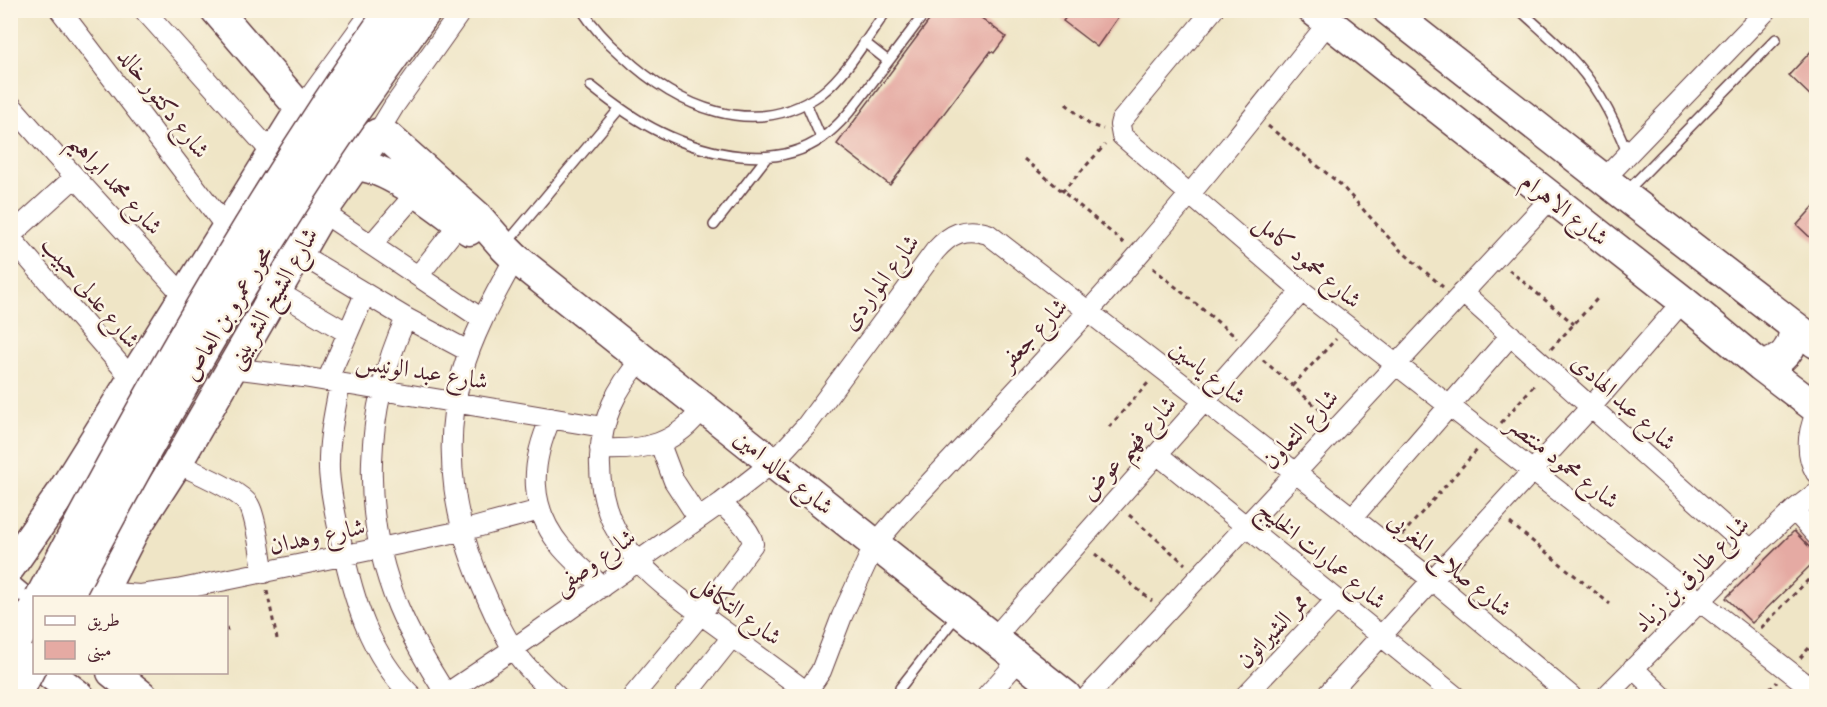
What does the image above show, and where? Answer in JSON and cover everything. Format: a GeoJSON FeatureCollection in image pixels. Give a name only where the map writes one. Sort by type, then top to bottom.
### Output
{"type":"FeatureCollection","features":[{"type":"Feature","properties":{"kind":"main road"},"geometry":{"type":"LineString","coordinates":[[13,557],[61,494],[301,109],[216,10]]}},
{"type":"Feature","properties":{"kind":"main road","name":"محور عمرو بن العاص"},"geometry":{"type":"LineString","coordinates":[[41,596],[94,495],[228,262],[284,171],[391,10]]}},
{"type":"Feature","properties":{"kind":"main road","name":"محور عمرو بن العاص"},"geometry":{"type":"LineString","coordinates":[[69,596],[106,524],[240,288],[325,154],[427,10]]}},
{"type":"Feature","properties":{"kind":"main road","name":"شارع الاهرام"},"geometry":{"type":"LineString","coordinates":[[1388,10],[1805,334]]}},
{"type":"Feature","properties":{"kind":"main road","name":"شارع الاهرام"},"geometry":{"type":"LineString","coordinates":[[1321,17],[1816,408]]}},
{"type":"Feature","properties":{"kind":"main road","name":"شارع الشيخ الشربينى"},"geometry":{"type":"LineString","coordinates":[[101,595],[134,530],[177,463],[322,212],[377,134]]}},
{"type":"Feature","properties":{"kind":"main road","name":"شارع خالد امين"},"geometry":{"type":"LineString","coordinates":[[377,134],[388,137],[470,209],[509,252],[1066,696]]}},
{"type":"Feature","properties":{"kind":"main road","name":"شارع خالد امين"},"geometry":{"type":"LineString","coordinates":[[355,165],[372,167],[416,193],[473,234],[509,252]]}},
{"type":"Feature","properties":{"kind":"main road"},"geometry":{"type":"LineString","coordinates":[[1761,366],[1777,362],[1789,350],[1793,342],[1805,334]]}},
{"type":"Feature","properties":{"kind":"main road"},"geometry":{"type":"LineString","coordinates":[[61,494],[60,511],[65,526],[76,539],[91,546],[107,547],[122,541],[134,530]]}},
{"type":"Feature","properties":{"kind":"main road"},"geometry":{"type":"LineString","coordinates":[[10,591],[33,608]]}},
{"type":"Feature","properties":{"kind":"main road"},"geometry":{"type":"LineString","coordinates":[[10,654],[33,611]]}},
{"type":"Feature","properties":{"kind":"main road"},"geometry":{"type":"LineString","coordinates":[[10,643],[33,661]]}},
{"type":"Feature","properties":{"kind":"main road"},"geometry":{"type":"LineString","coordinates":[[16,696],[33,664]]}},
{"type":"Feature","properties":{"kind":"main road"},"geometry":{"type":"LineString","coordinates":[[50,674],[78,696]]}},
{"type":"Feature","properties":{"kind":"main road"},"geometry":{"type":"LineString","coordinates":[[114,674],[142,696]]}},
{"type":"Feature","properties":{"kind":"street","name":"شارع دكتور خالد"},"geometry":{"type":"LineString","coordinates":[[60,10],[226,227]]}},
{"type":"Feature","properties":{"kind":"street"},"geometry":{"type":"LineString","coordinates":[[144,10],[273,154]]}},
{"type":"Feature","properties":{"kind":"street","name":"شارع الشيخ الشربينى"},"geometry":{"type":"LineString","coordinates":[[377,134],[394,106],[462,10]]}},
{"type":"Feature","properties":{"kind":"street"},"geometry":{"type":"LineString","coordinates":[[1120,131],[1121,121],[1212,10]]}},
{"type":"Feature","properties":{"kind":"street"},"geometry":{"type":"LineString","coordinates":[[1614,187],[1628,155],[1767,10]]}},
{"type":"Feature","properties":{"kind":"street"},"geometry":{"type":"LineString","coordinates":[[301,109],[364,14]]}},
{"type":"Feature","properties":{"kind":"street","name":"شارع جعفر"},"geometry":{"type":"LineString","coordinates":[[808,695],[821,671],[842,616],[875,544],[1089,311],[1189,195],[1254,115],[1321,17]]}},
{"type":"Feature","properties":{"kind":"street","name":"شارع محمد ابراهيم"},"geometry":{"type":"LineString","coordinates":[[10,105],[184,296]]}},
{"type":"Feature","properties":{"kind":"street","name":"شارع محمود كامل"},"geometry":{"type":"LineString","coordinates":[[1120,131],[1128,142],[1302,291],[1396,364]]}},
{"type":"Feature","properties":{"kind":"street"},"geometry":{"type":"LineString","coordinates":[[10,236],[75,177]]}},
{"type":"Feature","properties":{"kind":"street"},"geometry":{"type":"LineString","coordinates":[[371,245],[416,193]]}},
{"type":"Feature","properties":{"kind":"street","name":"شارع التعاون"},"geometry":{"type":"LineString","coordinates":[[1088,696],[1551,198]]}},
{"type":"Feature","properties":{"kind":"street"},"geometry":{"type":"LineString","coordinates":[[322,212],[482,319]]}},
{"type":"Feature","properties":{"kind":"street"},"geometry":{"type":"LineString","coordinates":[[418,276],[459,224]]}},
{"type":"Feature","properties":{"kind":"street","name":"شارع المواردى"},"geometry":{"type":"LineString","coordinates":[[772,463],[806,426],[934,251],[952,236],[969,230],[988,234],[1089,311]]}},
{"type":"Feature","properties":{"kind":"street","name":"شارع عدلى حبيب"},"geometry":{"type":"LineString","coordinates":[[10,236],[133,380]]}},
{"type":"Feature","properties":{"kind":"street"},"geometry":{"type":"LineString","coordinates":[[509,252],[468,351],[456,402],[452,444],[452,479],[462,531],[484,592],[513,649],[528,668],[557,696]]}},
{"type":"Feature","properties":{"kind":"street"},"geometry":{"type":"LineString","coordinates":[[298,253],[406,318],[468,351]]}},
{"type":"Feature","properties":{"kind":"street"},"geometry":{"type":"LineString","coordinates":[[276,291],[348,333]]}},
{"type":"Feature","properties":{"kind":"street","name":"شارع فهيم عوض"},"geometry":{"type":"LineString","coordinates":[[993,639],[1302,291]]}},
{"type":"Feature","properties":{"kind":"street"},"geometry":{"type":"LineString","coordinates":[[365,294],[348,333],[333,382],[329,468],[334,509],[360,614],[387,666],[412,696]]}},
{"type":"Feature","properties":{"kind":"street","name":"شارع عبد الهادى"},"geometry":{"type":"LineString","coordinates":[[1459,295],[1511,335],[1751,550]]}},
{"type":"Feature","properties":{"kind":"street"},"geometry":{"type":"LineString","coordinates":[[1329,695],[1591,407],[1683,301]]}},
{"type":"Feature","properties":{"kind":"street","name":"شارع ياسين"},"geometry":{"type":"LineString","coordinates":[[1089,311],[1295,473]]}},
{"type":"Feature","properties":{"kind":"street"},"geometry":{"type":"LineString","coordinates":[[406,318],[391,354],[380,390],[374,422],[371,454],[374,517],[380,549],[399,608],[416,645],[445,695]]}},
{"type":"Feature","properties":{"kind":"street"},"geometry":{"type":"LineString","coordinates":[[1352,518],[1511,335]]}},
{"type":"Feature","properties":{"kind":"street","name":"شارع التكافل"},"geometry":{"type":"LineString","coordinates":[[642,359],[628,374],[615,396],[603,427],[600,449],[602,491],[617,533],[637,561],[665,588],[808,695]]}},
{"type":"Feature","properties":{"kind":"street","name":"شارع محمود منتصر"},"geometry":{"type":"LineString","coordinates":[[1396,364],[1816,692]]}},
{"type":"Feature","properties":{"kind":"street","name":"شارع عبد الونيس"},"geometry":{"type":"LineString","coordinates":[[232,368],[333,382],[603,427]]}},
{"type":"Feature","properties":{"kind":"street"},"geometry":{"type":"LineString","coordinates":[[600,449],[621,450],[660,444],[678,434],[694,420],[703,407]]}},
{"type":"Feature","properties":{"kind":"street"},"geometry":{"type":"LineString","coordinates":[[1816,413],[1810,428],[1809,448],[1816,473]]}},
{"type":"Feature","properties":{"kind":"street"},"geometry":{"type":"LineString","coordinates":[[551,418],[537,455],[536,483],[540,510],[546,524],[564,550],[602,587]]}},
{"type":"Feature","properties":{"kind":"street"},"geometry":{"type":"LineString","coordinates":[[660,444],[674,481],[698,518]]}},
{"type":"Feature","properties":{"kind":"street","name":"شارع عمارات الخليج"},"geometry":{"type":"LineString","coordinates":[[1157,454],[1455,696]]}},
{"type":"Feature","properties":{"kind":"street"},"geometry":{"type":"LineString","coordinates":[[177,463],[234,492],[245,501],[252,512],[264,573]]}},
{"type":"Feature","properties":{"kind":"street","name":"شارع وصفى"},"geometry":{"type":"LineString","coordinates":[[445,695],[602,587],[772,463]]}},
{"type":"Feature","properties":{"kind":"street","name":"شارع صلاح المغربى"},"geometry":{"type":"LineString","coordinates":[[1295,473],[1432,580],[1571,696]]}},
{"type":"Feature","properties":{"kind":"street","name":"شارع طارق بن زياد"},"geometry":{"type":"LineString","coordinates":[[1606,696],[1751,550],[1816,493]]}},
{"type":"Feature","properties":{"kind":"street"},"geometry":{"type":"LineString","coordinates":[[633,696],[701,614],[753,544],[752,536],[721,502]]}},
{"type":"Feature","properties":{"kind":"street","name":"شارع وهدان"},"geometry":{"type":"LineString","coordinates":[[101,595],[158,594],[462,531],[540,510]]}},
{"type":"Feature","properties":{"kind":"street"},"geometry":{"type":"LineString","coordinates":[[1794,510],[1816,535]]}},
{"type":"Feature","properties":{"kind":"street","name":"ممر الشيراتون"},"geometry":{"type":"LineString","coordinates":[[1245,696],[1336,600]]}},
{"type":"Feature","properties":{"kind":"street"},"geometry":{"type":"LineString","coordinates":[[685,696],[732,637]]}},
{"type":"Feature","properties":{"kind":"street"},"geometry":{"type":"LineString","coordinates":[[987,696],[1019,660]]}},
{"type":"Feature","properties":{"kind":"street"},"geometry":{"type":"LineString","coordinates":[[1633,668],[1662,696]]}},
{"type":"Feature","properties":{"kind":"lane"},"geometry":{"type":"LineString","coordinates":[[582,10],[610,44],[638,70],[669,92],[703,108],[729,115],[755,117],[782,113],[806,103],[824,91],[845,68],[887,10]]}},
{"type":"Feature","properties":{"kind":"lane"},"geometry":{"type":"LineString","coordinates":[[591,86],[620,108],[660,132],[697,147],[732,155],[767,157],[795,151],[821,138],[846,117],[927,10]]}},
{"type":"Feature","properties":{"kind":"lane"},"geometry":{"type":"LineString","coordinates":[[1520,10],[1569,55],[1593,84],[1612,117],[1628,155]]}},
{"type":"Feature","properties":{"kind":"lane"},"geometry":{"type":"LineString","coordinates":[[1614,187],[1776,39]]}},
{"type":"Feature","properties":{"kind":"lane"},"geometry":{"type":"LineString","coordinates":[[864,42],[888,61]]}},
{"type":"Feature","properties":{"kind":"lane"},"geometry":{"type":"LineString","coordinates":[[806,103],[821,138]]}},
{"type":"Feature","properties":{"kind":"lane"},"geometry":{"type":"LineString","coordinates":[[509,252],[620,108]]}},
{"type":"Feature","properties":{"kind":"lane"},"geometry":{"type":"LineString","coordinates":[[714,225],[767,157]]}},
{"type":"Feature","properties":{"kind":"lane"},"geometry":{"type":"LineString","coordinates":[[900,688],[959,612]]}},
{"type":"Feature","properties":{"kind":"path"},"geometry":{"type":"LineString","coordinates":[[1066,104],[1090,125],[1104,130],[1120,131]]}},
{"type":"Feature","properties":{"kind":"path"},"geometry":{"type":"LineString","coordinates":[[1254,115],[1340,184],[1399,249],[1459,295]]}},
{"type":"Feature","properties":{"kind":"path"},"geometry":{"type":"LineString","coordinates":[[1062,192],[1086,163],[1120,131]]}},
{"type":"Feature","properties":{"kind":"path"},"geometry":{"type":"LineString","coordinates":[[1023,159],[1250,349],[1338,426]]}},
{"type":"Feature","properties":{"kind":"path"},"geometry":{"type":"LineString","coordinates":[[1494,257],[1574,324]]}},
{"type":"Feature","properties":{"kind":"path"},"geometry":{"type":"LineString","coordinates":[[1391,548],[1489,437],[1574,324],[1597,299]]}},
{"type":"Feature","properties":{"kind":"path"},"geometry":{"type":"LineString","coordinates":[[1292,386],[1348,327]]}},
{"type":"Feature","properties":{"kind":"path"},"geometry":{"type":"LineString","coordinates":[[1109,427],[1162,368]]}},
{"type":"Feature","properties":{"kind":"path"},"geometry":{"type":"LineString","coordinates":[[1114,501],[1199,576]]}},
{"type":"Feature","properties":{"kind":"path"},"geometry":{"type":"LineString","coordinates":[[1495,511],[1610,604]]}},
{"type":"Feature","properties":{"kind":"path"},"geometry":{"type":"LineString","coordinates":[[1080,541],[1165,612]]}},
{"type":"Feature","properties":{"kind":"path"},"geometry":{"type":"LineString","coordinates":[[1749,640],[1816,572]]}},
{"type":"Feature","properties":{"kind":"path"},"geometry":{"type":"LineString","coordinates":[[264,573],[277,639]]}},
{"type":"Feature","properties":{"kind":"building"},"geometry":{"type":"Polygon","coordinates":[[[937,10],[971,10],[1006,37],[994,53],[991,51],[890,185],[837,144],[937,10]]]}},
{"type":"Feature","properties":{"kind":"building"},"geometry":{"type":"Polygon","coordinates":[[[1072,10],[1123,10],[1097,47],[1063,21],[1072,10]]]}},
{"type":"Feature","properties":{"kind":"building"},"geometry":{"type":"Polygon","coordinates":[[[1816,46],[1816,101],[1789,75],[1816,46]]]}},
{"type":"Feature","properties":{"kind":"building"},"geometry":{"type":"Polygon","coordinates":[[[1816,204],[1816,243],[1797,225],[1816,204]]]}},
{"type":"Feature","properties":{"kind":"building"},"geometry":{"type":"Polygon","coordinates":[[[1794,531],[1816,554],[1816,560],[1752,623],[1726,598],[1794,531]]]}}]}
